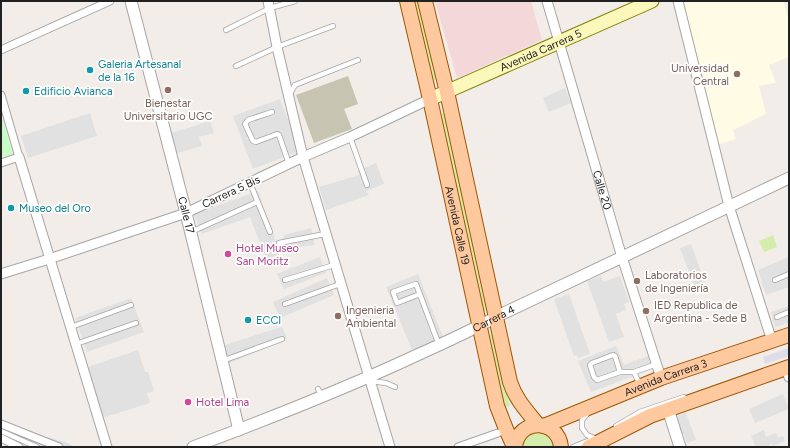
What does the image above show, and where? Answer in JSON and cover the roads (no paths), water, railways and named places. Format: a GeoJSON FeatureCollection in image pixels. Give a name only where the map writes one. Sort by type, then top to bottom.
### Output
{"type":"FeatureCollection","features":[{"type":"Feature","properties":{"kind":"main road","name":"Avenida Calle 19"},"geometry":{"type":"LineString","coordinates":[[407,1],[497,406],[515,447]]}},
{"type":"Feature","properties":{"kind":"main road","name":"Avenida Calle 19"},"geometry":{"type":"LineString","coordinates":[[425,1],[447,92],[513,391],[522,405],[543,426],[557,435],[561,447]]}},
{"type":"Feature","properties":{"kind":"main road","name":"Avenida Carrera 5"},"geometry":{"type":"LineString","coordinates":[[430,99],[560,43],[652,1]]}},
{"type":"Feature","properties":{"kind":"main road","name":"Avenida Carrera 3"},"geometry":{"type":"LineString","coordinates":[[515,447],[518,437],[529,427],[543,426],[643,388],[661,378],[789,335]]}},
{"type":"Feature","properties":{"kind":"main road"},"geometry":{"type":"LineString","coordinates":[[592,442],[668,409],[788,371]]}},
{"type":"Feature","properties":{"kind":"street"},"geometry":{"type":"LineString","coordinates":[[1,50],[110,1]]}},
{"type":"Feature","properties":{"kind":"street","name":"Calle 17"},"geometry":{"type":"LineString","coordinates":[[131,1],[186,213],[239,430]]}},
{"type":"Feature","properties":{"kind":"street","name":"Calle 20"},"geometry":{"type":"LineString","coordinates":[[547,1],[622,257],[661,378]]}},
{"type":"Feature","properties":{"kind":"street"},"geometry":{"type":"LineString","coordinates":[[678,1],[729,206],[772,341]]}},
{"type":"Feature","properties":{"kind":"street"},"geometry":{"type":"LineString","coordinates":[[269,5],[277,47],[303,157],[320,203],[325,234],[390,447]]}},
{"type":"Feature","properties":{"kind":"street"},"geometry":{"type":"LineString","coordinates":[[1,95],[107,447]]}},
{"type":"Feature","properties":{"kind":"street","name":"Carrera 5 Bis"},"geometry":{"type":"LineString","coordinates":[[1,274],[186,213],[303,157],[350,138],[430,99]]}},
{"type":"Feature","properties":{"kind":"street"},"geometry":{"type":"LineString","coordinates":[[1,163],[19,157]]}},
{"type":"Feature","properties":{"kind":"street","name":"Carrera 4"},"geometry":{"type":"LineString","coordinates":[[192,447],[239,430],[320,392],[369,379],[789,178]]}},
{"type":"Feature","properties":{"kind":"street"},"geometry":{"type":"LineString","coordinates":[[668,409],[680,447]]}},
{"type":"Feature","properties":{"kind":"street"},"geometry":{"type":"LineString","coordinates":[[1,424],[58,447]]}},
{"type":"Feature","properties":{"kind":"street"},"geometry":{"type":"LineString","coordinates":[[458,447],[498,433]]}},
{"type":"Feature","properties":{"kind":"street"},"geometry":{"type":"LineString","coordinates":[[1,438],[19,447]]}},
{"type":"Feature","properties":{"kind":"lane"},"geometry":{"type":"LineString","coordinates":[[226,30],[264,12],[269,5],[295,1]]}},
{"type":"Feature","properties":{"kind":"lane"},"geometry":{"type":"LineString","coordinates":[[236,66],[277,47],[333,26]]}},
{"type":"Feature","properties":{"kind":"lane"},"geometry":{"type":"LineString","coordinates":[[289,95],[295,85],[358,60]]}},
{"type":"Feature","properties":{"kind":"lane"},"geometry":{"type":"LineString","coordinates":[[272,112],[248,120],[246,124],[253,141],[256,142],[277,134],[279,135],[289,164]]}},
{"type":"Feature","properties":{"kind":"lane"},"geometry":{"type":"LineString","coordinates":[[350,138],[368,185]]}},
{"type":"Feature","properties":{"kind":"lane"},"geometry":{"type":"LineString","coordinates":[[250,183],[270,232]]}},
{"type":"Feature","properties":{"kind":"lane"},"geometry":{"type":"LineString","coordinates":[[190,232],[257,202]]}},
{"type":"Feature","properties":{"kind":"lane"},"geometry":{"type":"LineString","coordinates":[[279,243],[325,234]]}},
{"type":"Feature","properties":{"kind":"lane"},"geometry":{"type":"LineString","coordinates":[[285,280],[334,264]]}},
{"type":"Feature","properties":{"kind":"lane"},"geometry":{"type":"LineString","coordinates":[[775,280],[789,274]]}},
{"type":"Feature","properties":{"kind":"lane"},"geometry":{"type":"LineString","coordinates":[[285,304],[340,284]]}},
{"type":"Feature","properties":{"kind":"lane"},"geometry":{"type":"LineString","coordinates":[[420,294],[397,303],[393,292],[416,284],[420,294],[439,345]]}},
{"type":"Feature","properties":{"kind":"lane"},"geometry":{"type":"LineString","coordinates":[[71,327],[131,305]]}},
{"type":"Feature","properties":{"kind":"lane"},"geometry":{"type":"LineString","coordinates":[[777,317],[789,312]]}},
{"type":"Feature","properties":{"kind":"lane"},"geometry":{"type":"LineString","coordinates":[[76,344],[136,323]]}},
{"type":"Feature","properties":{"kind":"lane"},"geometry":{"type":"LineString","coordinates":[[222,361],[282,339]]}},
{"type":"Feature","properties":{"kind":"lane"},"geometry":{"type":"LineString","coordinates":[[620,372],[615,356],[613,355],[592,363],[590,366],[594,377],[597,380],[620,372],[634,372],[657,364]]}},
{"type":"Feature","properties":{"kind":"lane"},"geometry":{"type":"LineString","coordinates":[[543,426],[590,411],[643,388],[634,372]]}},
{"type":"Feature","properties":{"kind":"lane"},"geometry":{"type":"LineString","coordinates":[[369,379],[386,383],[395,388]]}},
{"type":"Feature","properties":{"kind":"lane"},"geometry":{"type":"LineString","coordinates":[[614,427],[640,412],[686,396]]}},
{"type":"Feature","properties":{"kind":"lane"},"geometry":{"type":"LineString","coordinates":[[590,411],[582,420],[582,428],[584,433],[592,442]]}},
{"type":"Feature","properties":{"kind":"lane"},"geometry":{"type":"LineString","coordinates":[[1,432],[37,447]]}},
{"type":"Feature","properties":{"kind":"lane"},"geometry":{"type":"LineString","coordinates":[[573,447],[592,442],[601,434]]}},
{"type":"Feature","properties":{"kind":"place","name":"Galeria Artesanal de la 16"},"geometry":{"type":"Point","coordinates":[90,70]}},
{"type":"Feature","properties":{"kind":"place","name":"Universidad Central"},"geometry":{"type":"Point","coordinates":[737,74]}},
{"type":"Feature","properties":{"kind":"place","name":"Bienestar Universitario UGC"},"geometry":{"type":"Point","coordinates":[168,90]}},
{"type":"Feature","properties":{"kind":"place","name":"Edificio Avianca"},"geometry":{"type":"Point","coordinates":[26,91]}},
{"type":"Feature","properties":{"kind":"place","name":"Museo del Oro"},"geometry":{"type":"Point","coordinates":[11,208]}},
{"type":"Feature","properties":{"kind":"place","name":"Hotel Museo San Moritz"},"geometry":{"type":"Point","coordinates":[228,254]}},
{"type":"Feature","properties":{"kind":"place","name":"Laboratorios de Ingeniería"},"geometry":{"type":"Point","coordinates":[637,281]}},
{"type":"Feature","properties":{"kind":"place","name":"IED Republica de Argentina - Sede B"},"geometry":{"type":"Point","coordinates":[646,311]}},
{"type":"Feature","properties":{"kind":"place","name":"Ingenieria Ambiental"},"geometry":{"type":"Point","coordinates":[338,316]}},
{"type":"Feature","properties":{"kind":"place","name":"ECCI"},"geometry":{"type":"Point","coordinates":[248,320]}},
{"type":"Feature","properties":{"kind":"place","name":"Hotel Lima"},"geometry":{"type":"Point","coordinates":[188,402]}}]}
